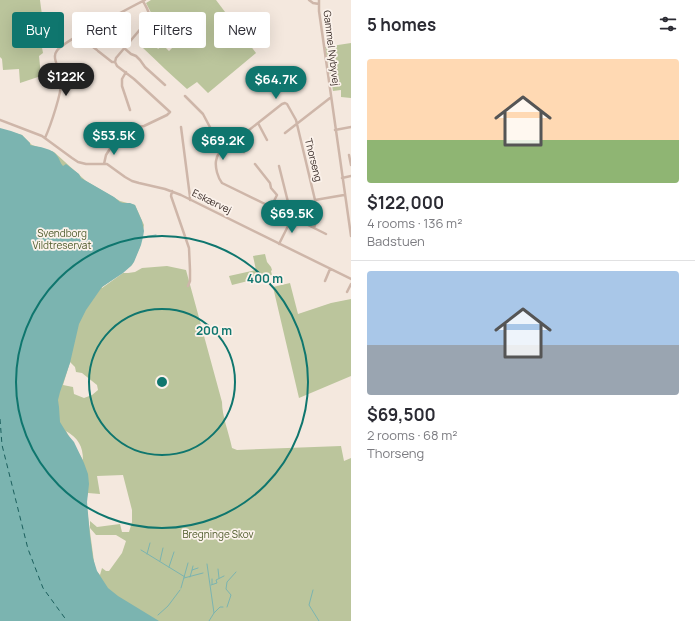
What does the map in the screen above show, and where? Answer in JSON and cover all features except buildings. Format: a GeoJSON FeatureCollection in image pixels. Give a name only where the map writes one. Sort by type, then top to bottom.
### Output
{"type":"FeatureCollection","features":[{"type":"Feature","properties":{"kind":"street"},"geometry":{"type":"LineString","coordinates":[[309,0],[319,4]]}},
{"type":"Feature","properties":{"kind":"street","name":"Gammel Nybyvej"},"geometry":{"type":"LineString","coordinates":[[319,0],[335,130],[351,236]]}},
{"type":"Feature","properties":{"kind":"street"},"geometry":{"type":"LineString","coordinates":[[123,12],[144,1],[149,13],[150,17],[148,20],[131,40]]}},
{"type":"Feature","properties":{"kind":"street"},"geometry":{"type":"LineString","coordinates":[[45,138],[62,83],[55,55],[62,46],[72,40]]}},
{"type":"Feature","properties":{"kind":"street"},"geometry":{"type":"LineString","coordinates":[[94,48],[112,62],[115,62],[117,66],[126,72],[170,112],[167,115],[144,126],[120,130]]}},
{"type":"Feature","properties":{"kind":"street"},"geometry":{"type":"LineString","coordinates":[[115,62],[116,58],[124,48],[136,56],[145,67],[165,84]]}},
{"type":"Feature","properties":{"kind":"street"},"geometry":{"type":"LineString","coordinates":[[126,72],[122,78],[122,86],[130,110]]}},
{"type":"Feature","properties":{"kind":"street"},"geometry":{"type":"LineString","coordinates":[[185,96],[187,100],[203,114],[212,131],[220,141],[223,150]]}},
{"type":"Feature","properties":{"kind":"street","name":"Gammel Nybyvej"},"geometry":{"type":"LineString","coordinates":[[285,133],[331,98]]}},
{"type":"Feature","properties":{"kind":"street","name":"Thorseng"},"geometry":{"type":"LineString","coordinates":[[258,123],[282,104],[285,103],[289,106],[296,120],[316,200],[318,215],[314,228]]}},
{"type":"Feature","properties":{"kind":"street"},"geometry":{"type":"LineString","coordinates":[[0,120],[45,138],[76,161],[86,164],[104,164],[106,156],[113,144]]}},
{"type":"Feature","properties":{"kind":"street"},"geometry":{"type":"LineString","coordinates":[[244,134],[258,123],[268,140]]}},
{"type":"Feature","properties":{"kind":"street"},"geometry":{"type":"LineString","coordinates":[[181,127],[190,200]]}},
{"type":"Feature","properties":{"kind":"street"},"geometry":{"type":"LineString","coordinates":[[335,130],[351,127]]}},
{"type":"Feature","properties":{"kind":"street"},"geometry":{"type":"LineString","coordinates":[[244,152],[234,147],[223,150],[217,156],[216,168],[222,183],[326,234]]}},
{"type":"Feature","properties":{"kind":"street"},"geometry":{"type":"LineString","coordinates":[[349,155],[351,165]]}},
{"type":"Feature","properties":{"kind":"street","name":"Eskærvej"},"geometry":{"type":"LineString","coordinates":[[104,164],[132,181],[172,191],[351,279]]}},
{"type":"Feature","properties":{"kind":"street"},"geometry":{"type":"LineString","coordinates":[[255,164],[270,183],[271,188],[277,195],[271,207]]}},
{"type":"Feature","properties":{"kind":"street"},"geometry":{"type":"LineString","coordinates":[[279,244],[292,218],[280,166]]}},
{"type":"Feature","properties":{"kind":"street"},"geometry":{"type":"LineString","coordinates":[[342,178],[351,176]]}},
{"type":"Feature","properties":{"kind":"street"},"geometry":{"type":"LineString","coordinates":[[172,191],[171,196],[189,248],[190,281],[188,286]]}},
{"type":"Feature","properties":{"kind":"street"},"geometry":{"type":"LineString","coordinates":[[316,200],[344,195]]}},
{"type":"Feature","properties":{"kind":"street"},"geometry":{"type":"LineString","coordinates":[[325,281],[330,269]]}},
{"type":"Feature","properties":{"kind":"street"},"geometry":{"type":"LineString","coordinates":[[347,292],[351,284]]}},
{"type":"Feature","properties":{"kind":"green space"},"geometry":{"type":"Polygon","coordinates":[[[0,0],[40,0],[42,12],[12,12],[12,48],[42,48],[43,53],[39,56],[41,76],[20,83],[19,69],[3,70],[2,59],[0,57],[0,0]]]}},
{"type":"Feature","properties":{"kind":"green space"},"geometry":{"type":"Polygon","coordinates":[[[151,0],[216,0],[225,12],[214,12],[214,48],[252,48],[256,53],[208,93],[197,82],[187,89],[143,48],[166,48],[169,51],[172,48],[206,48],[206,12],[151,12],[146,3],[151,0]]]}},
{"type":"Feature","properties":{"kind":"green space"},"geometry":{"type":"Polygon","coordinates":[[[351,43],[351,98],[341,97],[341,90],[333,91],[325,47],[351,43]]]}},
{"type":"Feature","properties":{"kind":"green space","name":"Bregninge Skov"},"geometry":{"type":"Polygon","coordinates":[[[0,129],[22,135],[32,145],[54,152],[86,181],[120,201],[135,205],[144,225],[140,247],[132,265],[102,288],[123,273],[135,272],[142,268],[167,266],[186,270],[222,402],[224,419],[232,448],[237,450],[341,446],[344,461],[351,458],[351,621],[0,621],[0,129]],[[70,362],[63,385],[73,387],[74,394],[84,398],[92,395],[98,390],[97,385],[82,373],[76,372],[75,367],[70,362]],[[66,431],[83,460],[79,443],[66,431]],[[123,475],[97,476],[100,494],[88,493],[86,502],[95,569],[100,575],[102,568],[109,571],[122,553],[126,541],[116,535],[96,535],[90,528],[90,521],[97,527],[120,524],[122,532],[129,532],[132,522],[132,510],[123,475]]]}},
{"type":"Feature","properties":{"kind":"green space"},"geometry":{"type":"Polygon","coordinates":[[[265,254],[267,262],[272,270],[272,275],[232,285],[229,276],[256,270],[253,256],[265,254]]]}},
{"type":"Feature","properties":{"kind":"green space"},"geometry":{"type":"Polygon","coordinates":[[[290,283],[298,314],[331,303],[351,299],[351,376],[299,398],[273,287],[290,283]]]}},
{"type":"Feature","properties":{"kind":"water","name":"Svendborg Vildtreservat"},"geometry":{"type":"Polygon","coordinates":[[[0,128],[22,135],[30,143],[30,145],[46,148],[56,154],[63,166],[66,164],[79,174],[81,178],[120,202],[135,205],[142,221],[144,231],[143,237],[134,262],[123,273],[102,287],[86,310],[79,324],[70,363],[58,400],[60,422],[74,442],[88,474],[89,484],[87,502],[90,536],[93,558],[97,571],[108,588],[118,596],[159,621],[0,621],[0,128]]]}},
{"type":"Feature","properties":{"kind":"waterway"},"geometry":{"type":"LineString","coordinates":[[143,237],[156,235]]}},
{"type":"Feature","properties":{"kind":"waterway"},"geometry":{"type":"LineString","coordinates":[[147,554],[150,543]]}},
{"type":"Feature","properties":{"kind":"waterway"},"geometry":{"type":"LineString","coordinates":[[160,561],[163,548]]}},
{"type":"Feature","properties":{"kind":"waterway"},"geometry":{"type":"LineString","coordinates":[[141,550],[185,577]]}},
{"type":"Feature","properties":{"kind":"waterway"},"geometry":{"type":"LineString","coordinates":[[169,567],[174,552]]}},
{"type":"Feature","properties":{"kind":"waterway"},"geometry":{"type":"LineString","coordinates":[[181,588],[188,563]]}},
{"type":"Feature","properties":{"kind":"waterway"},"geometry":{"type":"LineString","coordinates":[[207,564],[214,613],[209,621]]}},
{"type":"Feature","properties":{"kind":"waterway"},"geometry":{"type":"LineString","coordinates":[[192,570],[193,566]]}},
{"type":"Feature","properties":{"kind":"waterway"},"geometry":{"type":"LineString","coordinates":[[190,577],[192,570],[198,568]]}},
{"type":"Feature","properties":{"kind":"waterway"},"geometry":{"type":"LineString","coordinates":[[218,569],[219,578]]}},
{"type":"Feature","properties":{"kind":"waterway"},"geometry":{"type":"LineString","coordinates":[[227,607],[231,595],[226,589],[227,582],[236,572]]}},
{"type":"Feature","properties":{"kind":"waterway"},"geometry":{"type":"LineString","coordinates":[[184,578],[203,573]]}},
{"type":"Feature","properties":{"kind":"waterway"},"geometry":{"type":"LineString","coordinates":[[211,585],[217,583],[216,580],[224,576]]}},
{"type":"Feature","properties":{"kind":"waterway"},"geometry":{"type":"LineString","coordinates":[[212,579],[212,584]]}},
{"type":"Feature","properties":{"kind":"waterway"},"geometry":{"type":"LineString","coordinates":[[158,615],[168,606],[180,590]]}},
{"type":"Feature","properties":{"kind":"waterway"},"geometry":{"type":"LineString","coordinates":[[313,590],[309,605],[319,621]]}},
{"type":"Feature","properties":{"kind":"waterway"},"geometry":{"type":"LineString","coordinates":[[214,613],[220,607],[223,607]]}},
{"type":"Feature","properties":{"kind":"ferry route"},"geometry":{"type":"LineString","coordinates":[[0,419],[2,445],[28,549],[43,588],[67,621]]}}]}
